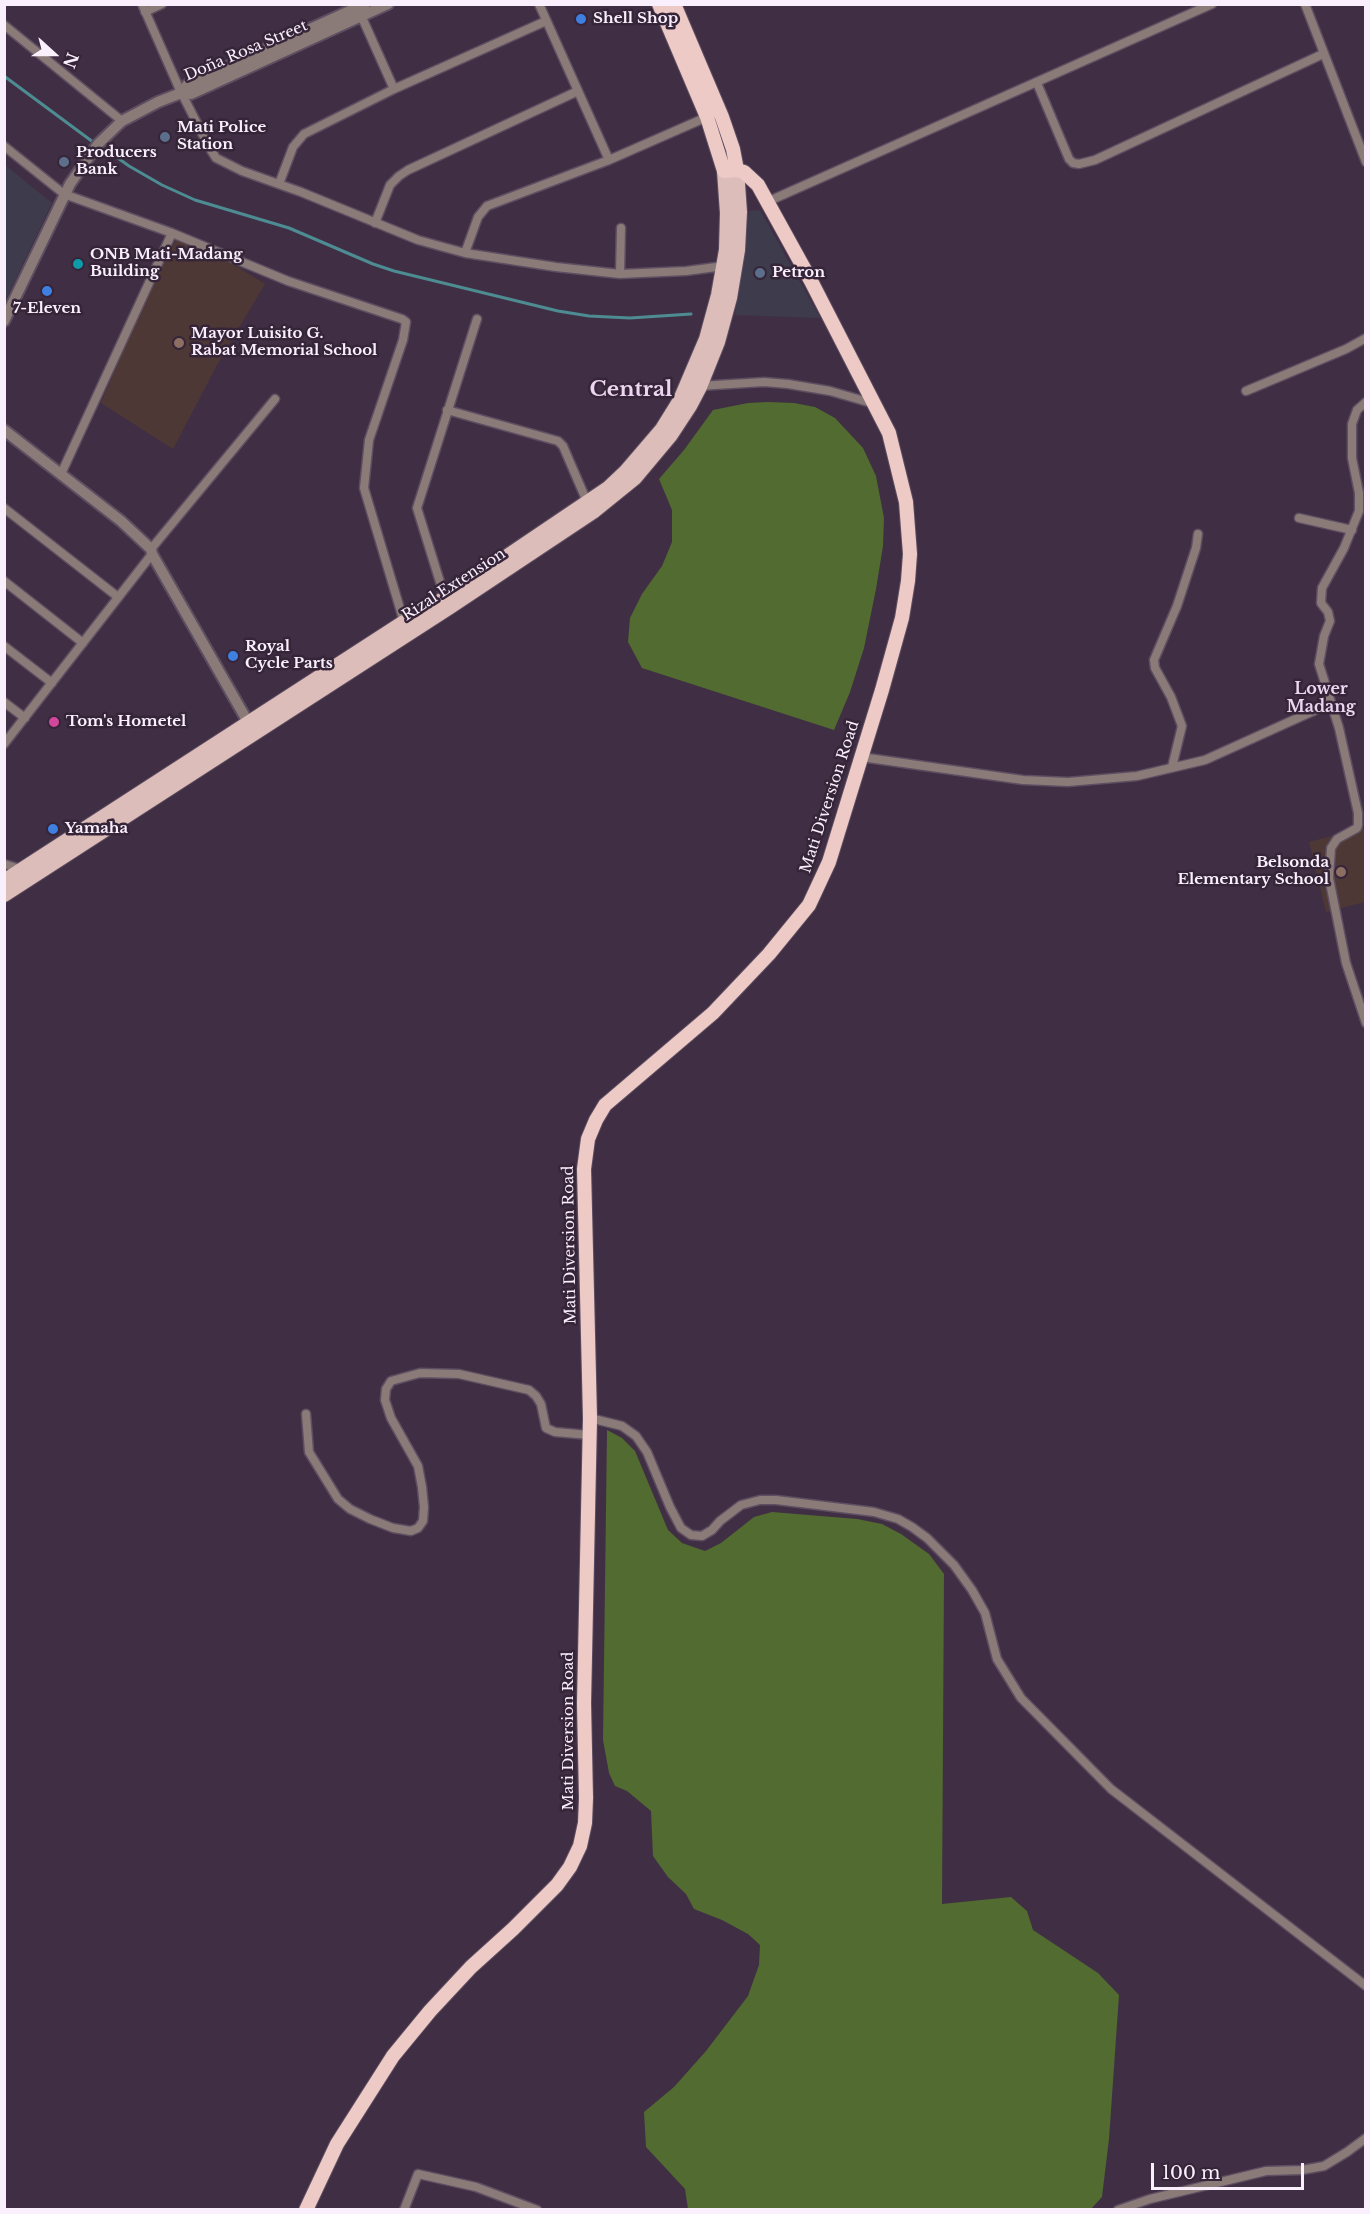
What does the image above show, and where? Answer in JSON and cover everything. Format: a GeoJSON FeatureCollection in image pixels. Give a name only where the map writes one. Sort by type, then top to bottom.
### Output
{"type":"FeatureCollection","features":[{"type":"Feature","properties":{"kind":"highway"},"geometry":{"type":"LineString","coordinates":[[659,4],[674,23],[727,130],[730,170]]}},
{"type":"Feature","properties":{"kind":"highway"},"geometry":{"type":"LineString","coordinates":[[674,4],[674,23],[707,117],[730,170]]}},
{"type":"Feature","properties":{"kind":"highway","name":"Mati Diversion Road"},"geometry":{"type":"LineString","coordinates":[[306,2210],[337,2144],[393,2056],[430,2011],[471,1967],[542,1902],[570,1868],[580,1846],[585,1823],[586,1798],[584,1703],[590,1418],[584,1168],[588,1139],[605,1105],[713,1013],[769,954],[809,906],[829,862],[902,618],[910,554],[908,514],[898,462],[889,433],[769,201],[752,178],[744,172],[730,170]]}},
{"type":"Feature","properties":{"kind":"main road","name":"Rizal Extension"},"geometry":{"type":"LineString","coordinates":[[694,384],[714,314],[723,266],[730,170]]}},
{"type":"Feature","properties":{"kind":"main road","name":"Rizal Extension"},"geometry":{"type":"LineString","coordinates":[[252,727],[450,607],[590,507],[643,452],[694,384],[726,316],[736,266],[740,212],[730,170]]}},
{"type":"Feature","properties":{"kind":"main road","name":"Rizal Extension"},"geometry":{"type":"LineString","coordinates":[[6,888],[252,727],[404,622],[590,507]]}},
{"type":"Feature","properties":{"kind":"street"},"geometry":{"type":"LineString","coordinates":[[162,4],[143,8],[181,93],[208,147],[216,158],[242,171],[418,240],[465,253],[576,270],[620,274],[686,271],[723,266]]}},
{"type":"Feature","properties":{"kind":"street","name":"Doña Rosa Street"},"geometry":{"type":"LineString","coordinates":[[4,321],[64,194],[94,150],[122,121],[152,104],[181,93],[191,94],[361,10],[388,4]]}},
{"type":"Feature","properties":{"kind":"street"},"geometry":{"type":"LineString","coordinates":[[538,4],[609,160]]}},
{"type":"Feature","properties":{"kind":"street"},"geometry":{"type":"LineString","coordinates":[[769,201],[1212,4]]}},
{"type":"Feature","properties":{"kind":"street"},"geometry":{"type":"LineString","coordinates":[[1305,4],[1365,162]]}},
{"type":"Feature","properties":{"kind":"street"},"geometry":{"type":"LineString","coordinates":[[361,10],[394,89]]}},
{"type":"Feature","properties":{"kind":"street"},"geometry":{"type":"LineString","coordinates":[[279,184],[293,147],[304,134],[394,89],[546,21]]}},
{"type":"Feature","properties":{"kind":"street"},"geometry":{"type":"LineString","coordinates":[[4,25],[122,121]]}},
{"type":"Feature","properties":{"kind":"street"},"geometry":{"type":"LineString","coordinates":[[1036,83],[1069,159],[1079,164],[1105,156],[1323,54]]}},
{"type":"Feature","properties":{"kind":"street"},"geometry":{"type":"LineString","coordinates":[[375,223],[390,185],[408,170],[578,91]]}},
{"type":"Feature","properties":{"kind":"street"},"geometry":{"type":"LineString","coordinates":[[465,253],[478,217],[488,206],[609,160],[707,117]]}},
{"type":"Feature","properties":{"kind":"street"},"geometry":{"type":"LineString","coordinates":[[4,146],[64,194],[172,233],[288,281],[406,322],[403,340],[369,440],[364,488],[404,622]]}},
{"type":"Feature","properties":{"kind":"street"},"geometry":{"type":"LineString","coordinates":[[620,274],[621,228]]}},
{"type":"Feature","properties":{"kind":"street"},"geometry":{"type":"LineString","coordinates":[[61,474],[172,233]]}},
{"type":"Feature","properties":{"kind":"street"},"geometry":{"type":"LineString","coordinates":[[445,598],[417,508],[477,319]]}},
{"type":"Feature","properties":{"kind":"street"},"geometry":{"type":"LineString","coordinates":[[1246,391],[1346,349],[1365,338]]}},
{"type":"Feature","properties":{"kind":"street"},"geometry":{"type":"LineString","coordinates":[[694,384],[764,382],[788,384],[830,391],[875,404]]}},
{"type":"Feature","properties":{"kind":"street"},"geometry":{"type":"LineString","coordinates":[[4,744],[151,551],[275,399]]}},
{"type":"Feature","properties":{"kind":"street"},"geometry":{"type":"LineString","coordinates":[[1365,402],[1357,410],[1352,424],[1352,458],[1362,494],[1352,530],[1332,573],[1322,588],[1321,603],[1328,612],[1330,621],[1324,636],[1320,664],[1339,728],[1359,821],[1357,828],[1337,839],[1331,848],[1329,878],[1346,963],[1365,1023]]}},
{"type":"Feature","properties":{"kind":"street"},"geometry":{"type":"LineString","coordinates":[[447,410],[558,441],[563,446],[590,507]]}},
{"type":"Feature","properties":{"kind":"street"},"geometry":{"type":"LineString","coordinates":[[4,430],[127,525],[151,551],[252,727]]}},
{"type":"Feature","properties":{"kind":"street"},"geometry":{"type":"LineString","coordinates":[[4,508],[118,597]]}},
{"type":"Feature","properties":{"kind":"street"},"geometry":{"type":"LineString","coordinates":[[1299,518],[1352,530]]}},
{"type":"Feature","properties":{"kind":"street"},"geometry":{"type":"LineString","coordinates":[[1172,767],[1182,726],[1171,698],[1155,668],[1154,660],[1177,606],[1196,548],[1198,534]]}},
{"type":"Feature","properties":{"kind":"street"},"geometry":{"type":"LineString","coordinates":[[4,581],[83,643]]}},
{"type":"Feature","properties":{"kind":"street"},"geometry":{"type":"LineString","coordinates":[[4,646],[52,683]]}},
{"type":"Feature","properties":{"kind":"street"},"geometry":{"type":"LineString","coordinates":[[4,702],[25,717]]}},
{"type":"Feature","properties":{"kind":"street"},"geometry":{"type":"LineString","coordinates":[[861,758],[976,775],[1056,781],[1137,776],[1205,760],[1331,703]]}},
{"type":"Feature","properties":{"kind":"street"},"geometry":{"type":"LineString","coordinates":[[4,864],[26,874]]}},
{"type":"Feature","properties":{"kind":"street"},"geometry":{"type":"LineString","coordinates":[[306,1414],[309,1452],[338,1499],[350,1509],[369,1519],[393,1528],[411,1531],[418,1528],[423,1521],[422,1487],[418,1466],[391,1418],[385,1400],[386,1389],[391,1381],[420,1374],[459,1374],[529,1390],[540,1404],[546,1428],[555,1432],[589,1435]]}},
{"type":"Feature","properties":{"kind":"street"},"geometry":{"type":"LineString","coordinates":[[590,1418],[622,1426],[636,1436],[647,1452],[681,1528],[691,1535],[702,1536],[741,1505],[760,1500],[873,1512],[897,1519],[912,1527],[927,1538],[954,1565],[972,1590],[985,1613],[997,1659],[1021,1698],[1111,1789],[1365,1986]]}},
{"type":"Feature","properties":{"kind":"street"},"geometry":{"type":"LineString","coordinates":[[1118,2210],[1150,2199],[1266,2171],[1302,2170],[1324,2166],[1365,2138]]}},
{"type":"Feature","properties":{"kind":"street"},"geometry":{"type":"LineString","coordinates":[[404,2210],[418,2174],[476,2187],[537,2210]]}},
{"type":"Feature","properties":{"kind":"shaded area"},"geometry":{"type":"Polygon","coordinates":[[[5,165],[52,203],[5,301],[5,165]]]}},
{"type":"Feature","properties":{"kind":"shaded area"},"geometry":{"type":"Polygon","coordinates":[[[760,210],[820,318],[735,315],[749,211],[760,210]]]}},
{"type":"Feature","properties":{"kind":"shaded area","name":"Mayor Luisito G. Rabat Memorial School"},"geometry":{"type":"Polygon","coordinates":[[[177,238],[213,252],[265,284],[217,365],[173,449],[101,403],[136,320],[177,238]]]}},
{"type":"Feature","properties":{"kind":"shaded area","name":"Belsonda Elementary School"},"geometry":{"type":"Polygon","coordinates":[[[1365,828],[1365,902],[1326,912],[1309,842],[1365,828]]]}},
{"type":"Feature","properties":{"kind":"green space"},"geometry":{"type":"Polygon","coordinates":[[[768,402],[815,407],[835,418],[863,448],[876,476],[884,518],[883,546],[876,589],[864,648],[850,692],[834,730],[642,668],[628,642],[630,618],[642,594],[662,566],[672,542],[672,510],[659,479],[684,450],[713,410],[748,403],[768,402]]]}},
{"type":"Feature","properties":{"kind":"green space"},"geometry":{"type":"Polygon","coordinates":[[[607,1430],[622,1438],[635,1451],[668,1530],[682,1543],[705,1551],[721,1543],[754,1517],[772,1512],[857,1519],[882,1524],[901,1534],[929,1554],[944,1574],[942,1904],[1011,1897],[1027,1911],[1033,1930],[1098,1973],[1119,1995],[1109,2139],[1102,2197],[1091,2209],[688,2209],[685,2189],[646,2147],[644,2112],[674,2087],[706,2051],[748,1996],[759,1965],[760,1945],[748,1934],[694,1909],[686,1894],[668,1877],[653,1856],[651,1811],[627,1791],[615,1786],[609,1773],[603,1740],[607,1430]]]}},
{"type":"Feature","properties":{"kind":"waterway"},"geometry":{"type":"LineString","coordinates":[[4,76],[93,142]]}},
{"type":"Feature","properties":{"kind":"waterway"},"geometry":{"type":"LineString","coordinates":[[108,151],[162,185],[195,200],[289,228],[394,271],[558,311],[589,316],[630,318],[691,314]]}},
{"type":"Feature","properties":{"kind":"place","name":"Shell Shop"},"geometry":{"type":"Point","coordinates":[581,19]}},
{"type":"Feature","properties":{"kind":"place","name":"Mati Police Station"},"geometry":{"type":"Point","coordinates":[165,137]}},
{"type":"Feature","properties":{"kind":"place","name":"Producers Bank"},"geometry":{"type":"Point","coordinates":[64,162]}},
{"type":"Feature","properties":{"kind":"place","name":"ONB Mati-Madang Building"},"geometry":{"type":"Point","coordinates":[78,264]}},
{"type":"Feature","properties":{"kind":"place","name":"Petron"},"geometry":{"type":"Point","coordinates":[760,273]}},
{"type":"Feature","properties":{"kind":"place","name":"7-Eleven"},"geometry":{"type":"Point","coordinates":[47,291]}},
{"type":"Feature","properties":{"kind":"place","name":"Mayor Luisito G. Rabat Memorial School"},"geometry":{"type":"Point","coordinates":[179,343]}},
{"type":"Feature","properties":{"kind":"place","name":"Royal Cycle Parts"},"geometry":{"type":"Point","coordinates":[233,656]}},
{"type":"Feature","properties":{"kind":"place","name":"Tom's Hometel"},"geometry":{"type":"Point","coordinates":[54,722]}},
{"type":"Feature","properties":{"kind":"place","name":"Yamaha"},"geometry":{"type":"Point","coordinates":[53,829]}},
{"type":"Feature","properties":{"kind":"place","name":"Belsonda Elementary School"},"geometry":{"type":"Point","coordinates":[1341,872]}},
{"type":"Feature","properties":{"kind":"district","name":"Central"},"geometry":{"type":"Point","coordinates":[631,390]}},
{"type":"Feature","properties":{"kind":"district","name":"Lower Madang"},"geometry":{"type":"Point","coordinates":[1321,698]}}]}
